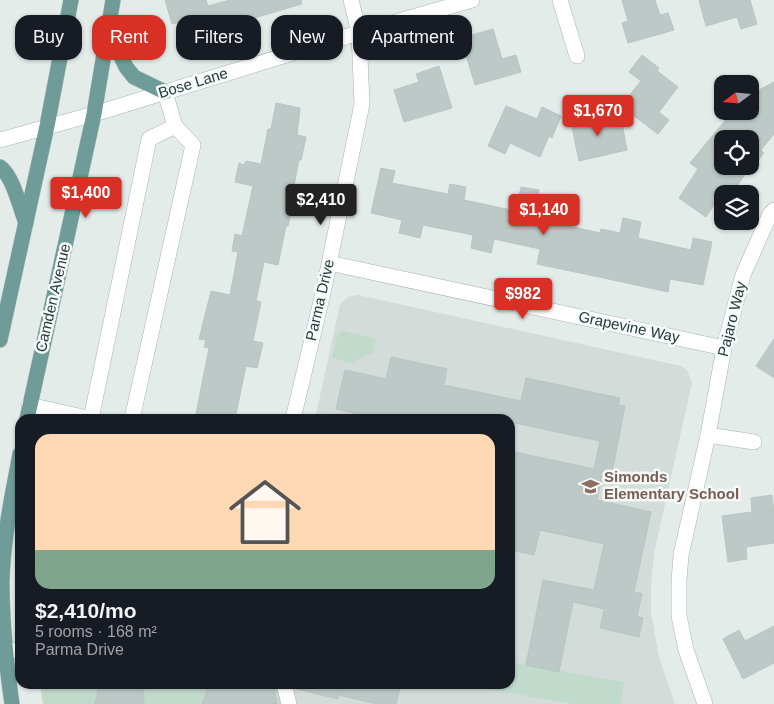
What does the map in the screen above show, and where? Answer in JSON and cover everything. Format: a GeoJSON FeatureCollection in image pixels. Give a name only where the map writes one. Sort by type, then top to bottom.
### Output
{"type":"FeatureCollection","features":[{"type":"Feature","properties":{"kind":"main road"},"geometry":{"type":"LineString","coordinates":[[0,340],[47,126],[71,0]]}},
{"type":"Feature","properties":{"kind":"main road","name":"Camden Avenue"},"geometry":{"type":"LineString","coordinates":[[110,15],[113,0]]}},
{"type":"Feature","properties":{"kind":"main road","name":"Camden Avenue"},"geometry":{"type":"LineString","coordinates":[[28,412],[94,114],[103,60]]}},
{"type":"Feature","properties":{"kind":"main road"},"geometry":{"type":"LineString","coordinates":[[123,60],[134,77],[166,92]]}},
{"type":"Feature","properties":{"kind":"main road"},"geometry":{"type":"LineString","coordinates":[[0,167],[10,181],[26,223]]}},
{"type":"Feature","properties":{"kind":"main road"},"geometry":{"type":"LineString","coordinates":[[12,704],[4,650],[2,581],[9,515],[15,482]]}},
{"type":"Feature","properties":{"kind":"street","name":"Parma Drive"},"geometry":{"type":"LineString","coordinates":[[350,0],[354,15]]}},
{"type":"Feature","properties":{"kind":"street","name":"Bose Lane"},"geometry":{"type":"LineString","coordinates":[[421,15],[472,0]]}},
{"type":"Feature","properties":{"kind":"street"},"geometry":{"type":"LineString","coordinates":[[560,0],[577,56]]}},
{"type":"Feature","properties":{"kind":"street","name":"Bose Lane"},"geometry":{"type":"LineString","coordinates":[[0,140],[94,114],[353,35]]}},
{"type":"Feature","properties":{"kind":"street","name":"Parma Drive"},"geometry":{"type":"LineString","coordinates":[[294,414],[329,263],[362,104],[360,60]]}},
{"type":"Feature","properties":{"kind":"street"},"geometry":{"type":"LineString","coordinates":[[133,414],[192,145],[175,126],[166,92]]}},
{"type":"Feature","properties":{"kind":"street"},"geometry":{"type":"LineString","coordinates":[[92,414],[149,139],[175,126]]}},
{"type":"Feature","properties":{"kind":"street","name":"Pajaro Way"},"geometry":{"type":"LineString","coordinates":[[705,704],[686,650],[679,616],[679,582],[682,555],[708,435],[724,348],[742,275],[770,214],[774,210]]}},
{"type":"Feature","properties":{"kind":"street","name":"Grapevine Way"},"geometry":{"type":"LineString","coordinates":[[329,263],[724,348]]}},
{"type":"Feature","properties":{"kind":"street"},"geometry":{"type":"LineString","coordinates":[[28,412],[46,414]]}},
{"type":"Feature","properties":{"kind":"street"},"geometry":{"type":"LineString","coordinates":[[708,435],[754,442]]}},
{"type":"Feature","properties":{"kind":"street"},"geometry":{"type":"LineString","coordinates":[[4,650],[15,651]]}},
{"type":"Feature","properties":{"kind":"street"},"geometry":{"type":"LineString","coordinates":[[285,689],[289,704]]}},
{"type":"Feature","properties":{"kind":"shaded area","name":"Simonds Elementary School"},"geometry":{"type":"Polygon","coordinates":[[[358,295],[681,366],[687,370],[692,383],[654,554],[651,584],[651,612],[659,657],[675,704],[296,704],[295,689],[515,689],[515,414],[316,414],[340,304],[348,297],[358,295]]]}},
{"type":"Feature","properties":{"kind":"green space"},"geometry":{"type":"Polygon","coordinates":[[[343,331],[376,339],[373,352],[350,363],[332,358],[337,336],[343,331]]]}},
{"type":"Feature","properties":{"kind":"green space"},"geometry":{"type":"Polygon","coordinates":[[[515,663],[624,682],[621,704],[575,704],[488,689],[515,689],[515,663]]]}},
{"type":"Feature","properties":{"kind":"green space"},"geometry":{"type":"Polygon","coordinates":[[[41,689],[280,689],[283,704],[43,704],[41,689]]]}},
{"type":"Feature","properties":{"kind":"building"},"geometry":{"type":"Polygon","coordinates":[[[165,0],[206,0],[208,6],[230,0],[301,0],[302,4],[261,16],[176,15],[176,23],[172,24],[165,0]]]}},
{"type":"Feature","properties":{"kind":"building"},"geometry":{"type":"Polygon","coordinates":[[[622,0],[655,0],[660,15],[668,13],[674,30],[628,43],[622,23],[628,21],[622,0]]]}},
{"type":"Feature","properties":{"kind":"building"},"geometry":{"type":"Polygon","coordinates":[[[699,0],[750,0],[757,24],[741,29],[737,17],[706,26],[699,0]]]}},
{"type":"Feature","properties":{"kind":"building"},"geometry":{"type":"Polygon","coordinates":[[[493,29],[502,59],[516,55],[521,72],[475,85],[468,60],[472,60],[472,35],[493,29]]]}},
{"type":"Feature","properties":{"kind":"building"},"geometry":{"type":"Polygon","coordinates":[[[642,55],[659,68],[657,71],[678,87],[659,112],[669,120],[658,134],[621,106],[641,81],[629,72],[642,55]]]}},
{"type":"Feature","properties":{"kind":"building"},"geometry":{"type":"Polygon","coordinates":[[[439,66],[452,108],[404,122],[394,90],[419,82],[416,74],[439,66]]]}},
{"type":"Feature","properties":{"kind":"building"},"geometry":{"type":"Polygon","coordinates":[[[774,82],[774,134],[761,150],[764,153],[759,159],[759,130],[717,130],[726,120],[759,120],[759,90],[774,82]]]}},
{"type":"Feature","properties":{"kind":"building"},"geometry":{"type":"Polygon","coordinates":[[[276,103],[300,108],[297,135],[306,137],[301,160],[299,160],[288,226],[286,226],[278,265],[264,262],[256,301],[261,302],[253,341],[263,343],[257,368],[246,366],[236,414],[196,414],[209,348],[204,347],[206,340],[199,339],[211,291],[230,295],[238,252],[232,251],[235,234],[242,236],[253,186],[235,182],[239,163],[244,165],[246,161],[261,164],[268,129],[271,129],[276,103]]]}},
{"type":"Feature","properties":{"kind":"building"},"geometry":{"type":"Polygon","coordinates":[[[506,106],[537,119],[542,107],[561,116],[552,138],[549,136],[540,157],[510,143],[505,154],[488,146],[506,106]]]}},
{"type":"Feature","properties":{"kind":"building"},"geometry":{"type":"Polygon","coordinates":[[[619,108],[627,150],[579,161],[570,118],[593,113],[598,136],[619,108]]]}},
{"type":"Feature","properties":{"kind":"building"},"geometry":{"type":"Polygon","coordinates":[[[714,134],[714,175],[744,175],[738,185],[714,185],[714,205],[706,217],[679,198],[698,169],[690,163],[714,134]]]}},
{"type":"Feature","properties":{"kind":"building"},"geometry":{"type":"Polygon","coordinates":[[[381,168],[395,171],[392,183],[448,194],[450,184],[466,187],[464,200],[516,211],[521,187],[539,190],[534,214],[564,220],[564,225],[600,233],[601,229],[620,233],[623,218],[641,222],[638,238],[691,250],[693,238],[712,242],[703,285],[670,279],[668,292],[537,264],[540,249],[494,239],[491,253],[471,248],[473,235],[423,225],[420,238],[399,233],[402,220],[371,213],[381,168]]]}},
{"type":"Feature","properties":{"kind":"building"},"geometry":{"type":"Polygon","coordinates":[[[774,339],[774,378],[756,366],[774,339]]]}},
{"type":"Feature","properties":{"kind":"building"},"geometry":{"type":"Polygon","coordinates":[[[391,357],[447,369],[444,385],[521,401],[526,378],[620,398],[618,405],[625,406],[612,473],[603,471],[597,500],[651,512],[634,592],[642,594],[637,616],[643,618],[639,637],[600,628],[604,609],[573,602],[559,672],[526,665],[543,580],[594,590],[604,544],[540,530],[534,555],[515,551],[515,452],[594,469],[600,441],[515,423],[515,414],[358,414],[336,409],[345,370],[386,379],[391,357]]]}},
{"type":"Feature","properties":{"kind":"building"},"geometry":{"type":"Polygon","coordinates":[[[772,495],[774,543],[746,547],[747,559],[728,562],[722,516],[752,512],[751,498],[772,495]]]}},
{"type":"Feature","properties":{"kind":"building"},"geometry":{"type":"Polygon","coordinates":[[[774,626],[774,663],[743,679],[723,639],[739,630],[745,641],[774,626]]]}},
{"type":"Feature","properties":{"kind":"building"},"geometry":{"type":"Polygon","coordinates":[[[98,689],[143,689],[144,704],[95,704],[98,689]]]}},
{"type":"Feature","properties":{"kind":"building"},"geometry":{"type":"Polygon","coordinates":[[[207,689],[274,689],[277,704],[202,704],[207,689]]]}},
{"type":"Feature","properties":{"kind":"building"},"geometry":{"type":"Polygon","coordinates":[[[297,689],[400,689],[396,704],[377,704],[339,695],[338,699],[297,689]]]}},
{"type":"Feature","properties":{"kind":"place","name":"Simonds Elementary School"},"geometry":{"type":"Point","coordinates":[590,486]}}]}
